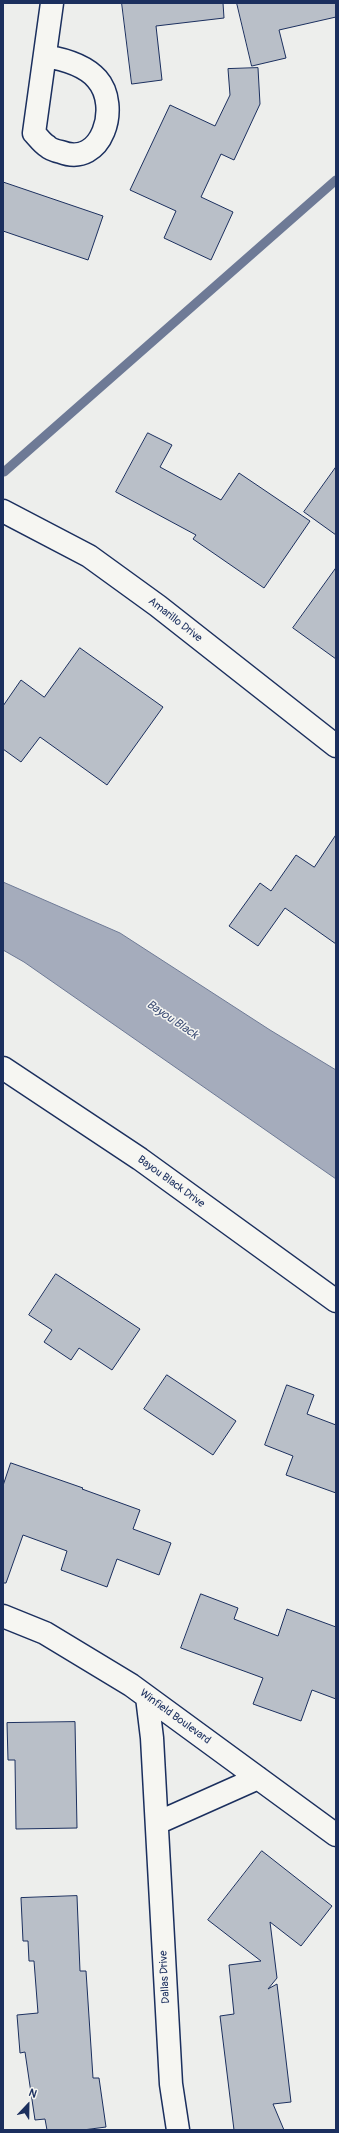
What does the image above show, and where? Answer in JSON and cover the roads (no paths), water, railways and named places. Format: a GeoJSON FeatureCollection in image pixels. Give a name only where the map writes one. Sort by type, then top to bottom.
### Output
{"type":"FeatureCollection","features":[{"type":"Feature","properties":{"kind":"street"},"geometry":{"type":"LineString","coordinates":[[45,56],[62,59],[87,71],[98,79],[107,95],[109,112],[104,130],[97,144],[84,154],[66,154],[48,147],[34,133],[52,3]]}},
{"type":"Feature","properties":{"kind":"street","name":"Amarillo Drive"},"geometry":{"type":"LineString","coordinates":[[3,511],[89,556],[158,606],[336,746]]}},
{"type":"Feature","properties":{"kind":"street","name":"Bayou Black Drive"},"geometry":{"type":"LineString","coordinates":[[3,1068],[140,1159],[336,1301]]}},
{"type":"Feature","properties":{"kind":"street","name":"Winfield Boulevard"},"geometry":{"type":"LineString","coordinates":[[3,1616],[45,1633],[147,1697],[336,1835]]}},
{"type":"Feature","properties":{"kind":"street","name":"Dallas Drive"},"geometry":{"type":"LineString","coordinates":[[147,1697],[152,1738],[171,2084],[178,2130]]}},
{"type":"Feature","properties":{"kind":"street"},"geometry":{"type":"LineString","coordinates":[[157,1823],[258,1778]]}},
{"type":"Feature","properties":{"kind":"water","name":"Bayou Black"},"geometry":{"type":"Polygon","coordinates":[[[3,882],[120,933],[270,1030],[336,1070],[336,1179],[24,962],[3,950],[3,882]]]}},
{"type":"Feature","properties":{"kind":"waterway"},"geometry":{"type":"LineString","coordinates":[[4,472],[336,180]]}}]}
